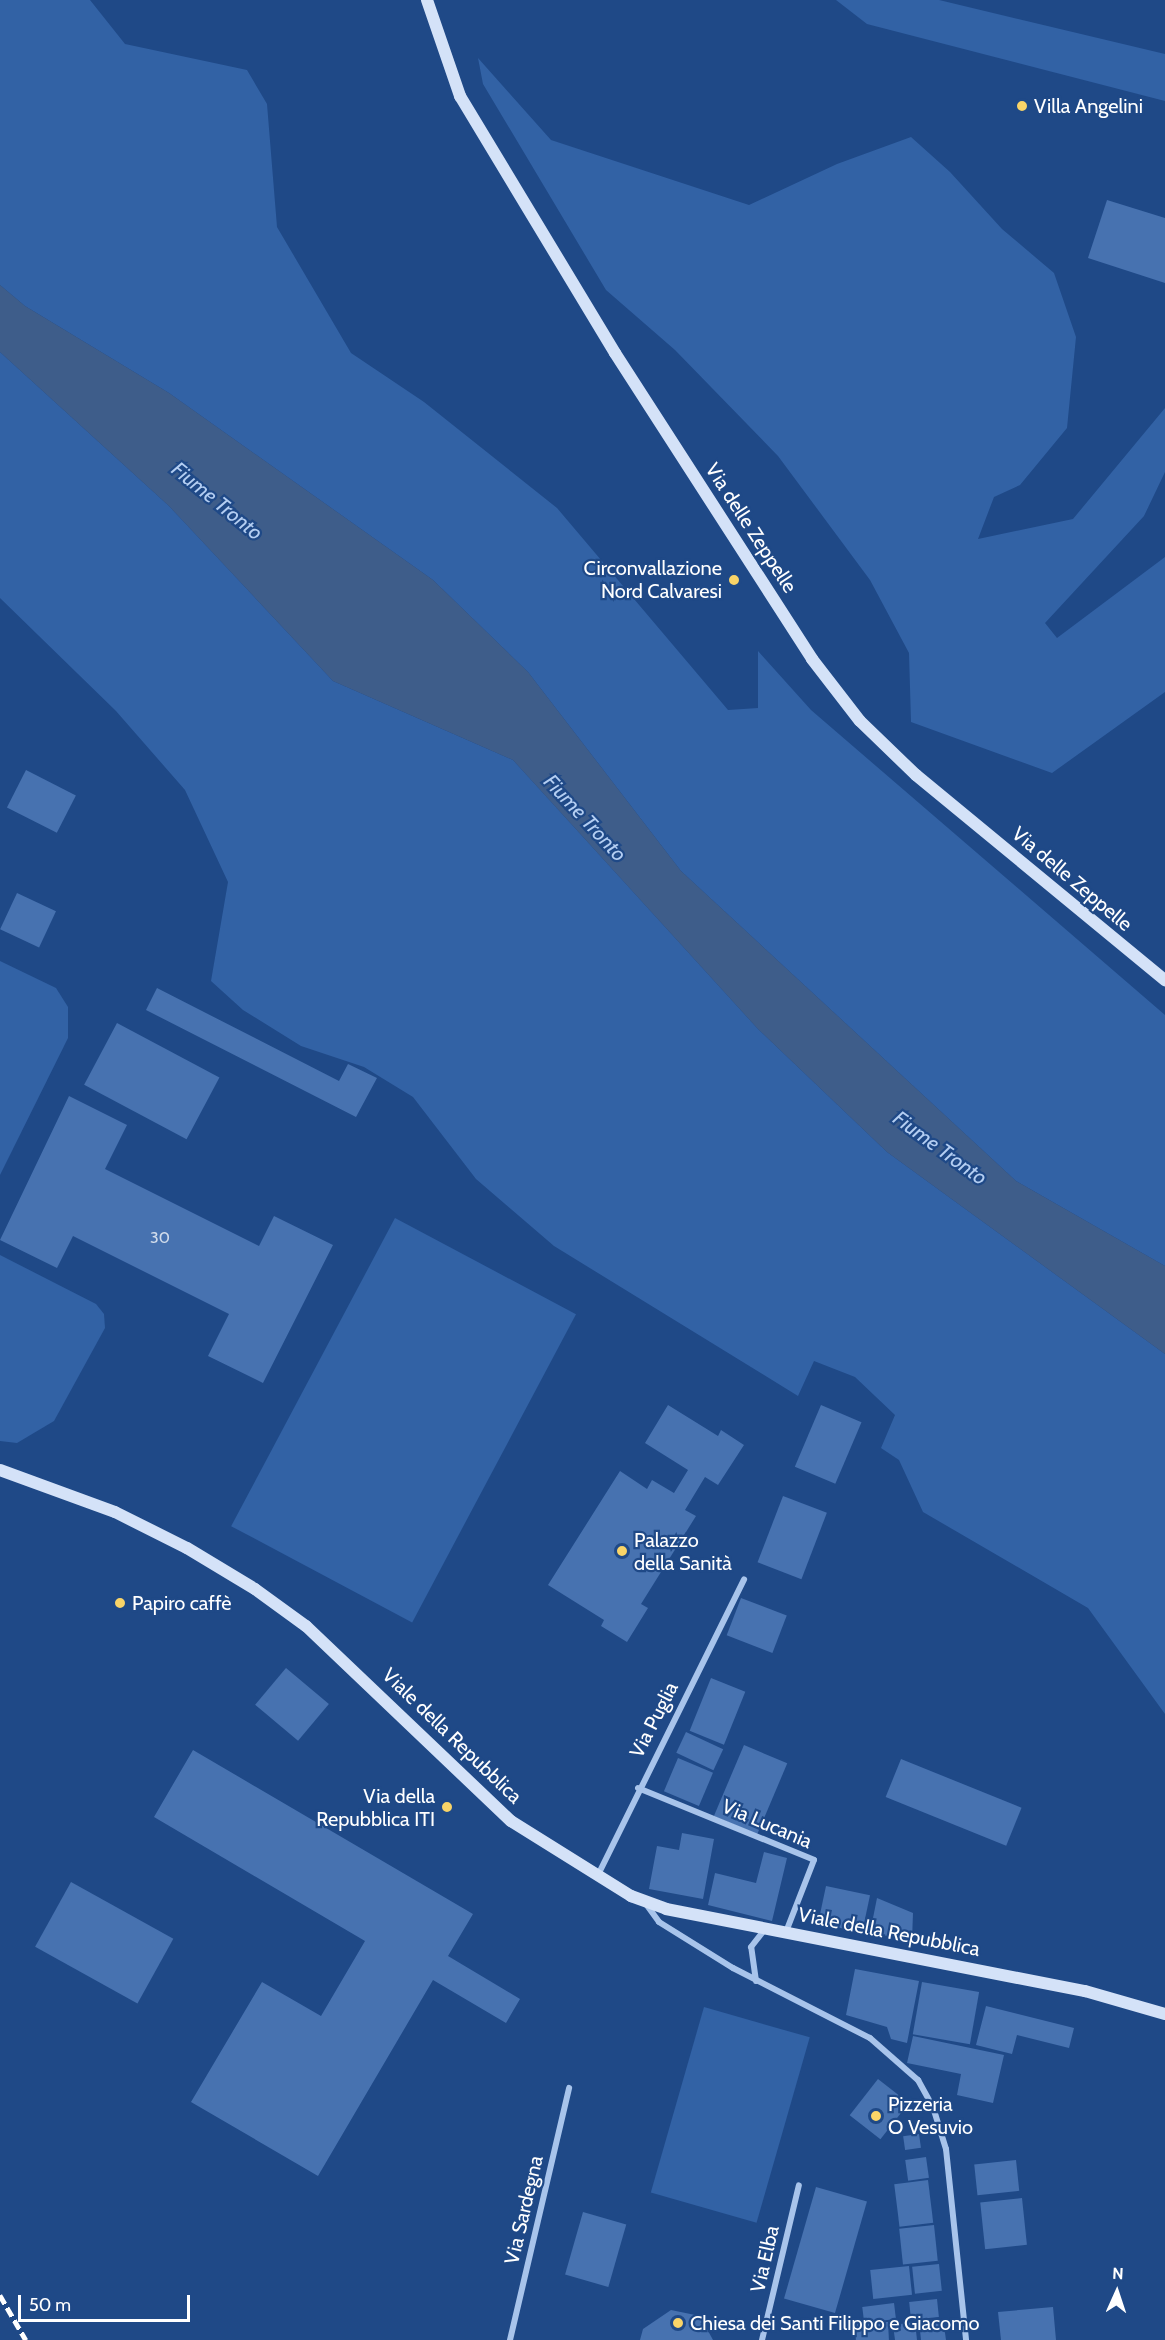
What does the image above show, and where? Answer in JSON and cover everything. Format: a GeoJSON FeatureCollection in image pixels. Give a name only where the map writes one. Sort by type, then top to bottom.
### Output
{"type":"FeatureCollection","features":[{"type":"Feature","properties":{"kind":"street","name":"Via delle Zeppelle"},"geometry":{"type":"LineString","coordinates":[[428,0],[460,96],[615,353],[812,659],[860,721],[916,775],[1165,980]]}},
{"type":"Feature","properties":{"kind":"street","name":"Viale della Repubblica"},"geometry":{"type":"LineString","coordinates":[[0,1470],[115,1512],[255,1589],[306,1626],[512,1821],[597,1877],[644,1902],[1085,1991],[1165,2014]]}},
{"type":"Feature","properties":{"kind":"street","name":"Via Puglia"},"geometry":{"type":"LineString","coordinates":[[597,1877],[638,1788],[744,1579]]}},
{"type":"Feature","properties":{"kind":"street","name":"Via Lucania"},"geometry":{"type":"LineString","coordinates":[[638,1788],[814,1860],[786,1932]]}},
{"type":"Feature","properties":{"kind":"street"},"geometry":{"type":"LineString","coordinates":[[644,1902],[659,1922],[756,1981],[870,2038],[918,2080],[933,2107],[946,2150],[966,2340]]}},
{"type":"Feature","properties":{"kind":"street"},"geometry":{"type":"LineString","coordinates":[[756,1981],[751,1947],[766,1928]]}},
{"type":"Feature","properties":{"kind":"street","name":"Via Sardegna"},"geometry":{"type":"LineString","coordinates":[[510,2340],[569,2088]]}},
{"type":"Feature","properties":{"kind":"street","name":"Via Elba"},"geometry":{"type":"LineString","coordinates":[[762,2340],[799,2185]]}},
{"type":"Feature","properties":{"kind":"shaded area"},"geometry":{"type":"Polygon","coordinates":[[[0,0],[90,0],[125,44],[247,70],[267,104],[277,227],[351,353],[424,402],[557,508],[728,710],[758,708],[758,651],[811,710],[1165,1015],[1165,1266],[1016,1181],[681,871],[528,672],[433,580],[169,393],[25,306],[0,285],[0,0]]]}},
{"type":"Feature","properties":{"kind":"shaded area"},"geometry":{"type":"Polygon","coordinates":[[[836,0],[939,0],[1165,54],[1165,101],[867,24],[836,0]]]}},
{"type":"Feature","properties":{"kind":"shaded area"},"geometry":{"type":"Polygon","coordinates":[[[478,58],[551,140],[749,205],[837,164],[911,137],[950,172],[1002,229],[1054,273],[1076,337],[1067,428],[1020,485],[994,497],[978,539],[1073,519],[1165,408],[1165,472],[1144,516],[1045,623],[1057,638],[1165,557],[1165,692],[1052,773],[911,722],[909,653],[870,580],[778,456],[675,350],[606,290],[483,84],[478,58]]]}},
{"type":"Feature","properties":{"kind":"shaded area"},"geometry":{"type":"Polygon","coordinates":[[[0,352],[169,506],[333,681],[513,760],[758,1029],[887,1152],[1165,1354],[1165,1714],[1088,1608],[923,1512],[899,1460],[881,1448],[895,1415],[855,1377],[814,1361],[798,1396],[554,1246],[476,1179],[413,1097],[364,1067],[301,1046],[243,1010],[211,981],[228,882],[185,790],[116,711],[0,598],[0,352]]]}},
{"type":"Feature","properties":{"kind":"shaded area"},"geometry":{"type":"Polygon","coordinates":[[[0,961],[56,988],[68,1007],[68,1038],[0,1175],[0,961]]]}},
{"type":"Feature","properties":{"kind":"shaded area"},"geometry":{"type":"Polygon","coordinates":[[[395,1218],[576,1314],[412,1622],[231,1526],[395,1218]]]}},
{"type":"Feature","properties":{"kind":"shaded area"},"geometry":{"type":"Polygon","coordinates":[[[0,1255],[96,1304],[104,1314],[105,1328],[54,1421],[17,1443],[0,1441],[0,1255]]]}},
{"type":"Feature","properties":{"kind":"shaded area"},"geometry":{"type":"Polygon","coordinates":[[[704,2007],[810,2037],[757,2223],[651,2193],[704,2007]]]}},
{"type":"Feature","properties":{"kind":"water","name":"Fiume Tronto"},"geometry":{"type":"Polygon","coordinates":[[[0,285],[25,306],[169,393],[433,580],[528,672],[681,871],[1016,1181],[1165,1266],[1165,1354],[887,1152],[758,1029],[513,760],[333,681],[169,506],[0,352],[0,285]]]}},
{"type":"Feature","properties":{"kind":"building"},"geometry":{"type":"Polygon","coordinates":[[[1107,200],[1165,218],[1165,283],[1088,258],[1107,200]]]}},
{"type":"Feature","properties":{"kind":"building"},"geometry":{"type":"Polygon","coordinates":[[[26,770],[76,795],[57,833],[7,807],[26,770]]]}},
{"type":"Feature","properties":{"kind":"building"},"geometry":{"type":"Polygon","coordinates":[[[17,893],[56,911],[39,947],[0,929],[17,893]]]}},
{"type":"Feature","properties":{"kind":"building"},"geometry":{"type":"Polygon","coordinates":[[[157,988],[339,1081],[348,1064],[377,1078],[356,1117],[146,1010],[157,988]]]}},
{"type":"Feature","properties":{"kind":"building"},"geometry":{"type":"Polygon","coordinates":[[[117,1023],[219,1077],[187,1139],[84,1085],[117,1023]]]}},
{"type":"Feature","properties":{"kind":"building"},"geometry":{"type":"Polygon","coordinates":[[[69,1096],[127,1125],[105,1169],[259,1246],[274,1216],[333,1245],[263,1383],[208,1356],[229,1314],[73,1236],[57,1268],[0,1240],[69,1096]]]}},
{"type":"Feature","properties":{"kind":"building","name":"Palazzo della Sanità"},"geometry":{"type":"Polygon","coordinates":[[[668,1405],[718,1436],[721,1430],[744,1445],[718,1485],[705,1477],[685,1510],[696,1516],[641,1604],[648,1608],[627,1642],[601,1626],[604,1620],[548,1585],[620,1471],[647,1489],[652,1480],[674,1493],[688,1470],[645,1443],[668,1405]]]}},
{"type":"Feature","properties":{"kind":"building"},"geometry":{"type":"Polygon","coordinates":[[[821,1405],[862,1422],[835,1484],[795,1467],[821,1405]]]}},
{"type":"Feature","properties":{"kind":"building"},"geometry":{"type":"Polygon","coordinates":[[[783,1496],[827,1513],[801,1579],[758,1562],[783,1496]]]}},
{"type":"Feature","properties":{"kind":"building"},"geometry":{"type":"Polygon","coordinates":[[[741,1598],[787,1616],[772,1653],[727,1635],[741,1598]]]}},
{"type":"Feature","properties":{"kind":"building"},"geometry":{"type":"Polygon","coordinates":[[[286,1668],[329,1704],[298,1741],[255,1705],[286,1668]]]}},
{"type":"Feature","properties":{"kind":"building"},"geometry":{"type":"Polygon","coordinates":[[[711,1678],[745,1692],[724,1745],[690,1731],[711,1678]]]}},
{"type":"Feature","properties":{"kind":"building"},"geometry":{"type":"Polygon","coordinates":[[[686,1732],[723,1749],[713,1770],[676,1753],[686,1732]]]}},
{"type":"Feature","properties":{"kind":"building"},"geometry":{"type":"Polygon","coordinates":[[[744,1745],[787,1763],[757,1834],[714,1816],[744,1745]]]}},
{"type":"Feature","properties":{"kind":"building"},"geometry":{"type":"Polygon","coordinates":[[[193,1750],[473,1914],[448,1956],[520,1999],[506,2023],[433,1980],[318,2176],[191,2102],[262,1982],[321,2016],[365,1941],[154,1817],[193,1750]]]}},
{"type":"Feature","properties":{"kind":"building"},"geometry":{"type":"Polygon","coordinates":[[[678,1758],[713,1773],[699,1806],[664,1791],[678,1758]]]}},
{"type":"Feature","properties":{"kind":"building"},"geometry":{"type":"Polygon","coordinates":[[[901,1759],[1022,1808],[1006,1846],[886,1797],[901,1759]]]}},
{"type":"Feature","properties":{"kind":"building"},"geometry":{"type":"Polygon","coordinates":[[[682,1833],[714,1839],[703,1899],[649,1889],[657,1846],[679,1850],[682,1833]]]}},
{"type":"Feature","properties":{"kind":"building"},"geometry":{"type":"Polygon","coordinates":[[[764,1852],[787,1858],[772,1921],[708,1905],[715,1873],[756,1883],[764,1852]]]}},
{"type":"Feature","properties":{"kind":"building"},"geometry":{"type":"Polygon","coordinates":[[[71,1882],[173,1939],[137,2003],[35,1947],[71,1882]]]}},
{"type":"Feature","properties":{"kind":"building"},"geometry":{"type":"Polygon","coordinates":[[[826,1886],[870,1895],[862,1933],[818,1923],[826,1886]]]}},
{"type":"Feature","properties":{"kind":"building"},"geometry":{"type":"Polygon","coordinates":[[[877,1898],[913,1913],[912,1940],[870,1933],[877,1898]]]}},
{"type":"Feature","properties":{"kind":"building"},"geometry":{"type":"Polygon","coordinates":[[[855,1969],[919,1981],[907,2043],[891,2039],[887,2027],[846,2015],[855,1969]]]}},
{"type":"Feature","properties":{"kind":"building"},"geometry":{"type":"Polygon","coordinates":[[[922,1982],[979,1992],[970,2044],[913,2034],[922,1982]]]}},
{"type":"Feature","properties":{"kind":"building"},"geometry":{"type":"Polygon","coordinates":[[[986,2006],[1074,2028],[1069,2048],[1017,2035],[1012,2054],[976,2045],[986,2006]]]}},
{"type":"Feature","properties":{"kind":"building"},"geometry":{"type":"Polygon","coordinates":[[[913,2036],[1004,2055],[993,2103],[957,2095],[961,2074],[907,2063],[913,2036]]]}},
{"type":"Feature","properties":{"kind":"building"},"geometry":{"type":"Polygon","coordinates":[[[878,2079],[909,2103],[880,2139],[850,2115],[878,2079]]]}},
{"type":"Feature","properties":{"kind":"building"},"geometry":{"type":"Polygon","coordinates":[[[919,2134],[921,2148],[905,2150],[903,2136],[919,2134]]]}},
{"type":"Feature","properties":{"kind":"building"},"geometry":{"type":"Polygon","coordinates":[[[926,2157],[929,2178],[908,2181],[905,2160],[926,2157]]]}},
{"type":"Feature","properties":{"kind":"building"},"geometry":{"type":"Polygon","coordinates":[[[1016,2160],[1019,2191],[977,2195],[974,2164],[1016,2160]]]}},
{"type":"Feature","properties":{"kind":"building"},"geometry":{"type":"Polygon","coordinates":[[[928,2180],[933,2223],[899,2227],[894,2184],[928,2180]]]}},
{"type":"Feature","properties":{"kind":"building"},"geometry":{"type":"Polygon","coordinates":[[[816,2187],[867,2202],[835,2313],[784,2299],[816,2187]]]}},
{"type":"Feature","properties":{"kind":"building"},"geometry":{"type":"Polygon","coordinates":[[[1022,2198],[1027,2245],[985,2249],[980,2202],[1022,2198]]]}},
{"type":"Feature","properties":{"kind":"building"},"geometry":{"type":"Polygon","coordinates":[[[583,2212],[626,2224],[608,2287],[565,2274],[583,2212]]]}},
{"type":"Feature","properties":{"kind":"building"},"geometry":{"type":"Polygon","coordinates":[[[934,2225],[938,2261],[903,2264],[899,2229],[934,2225]]]}},
{"type":"Feature","properties":{"kind":"building"},"geometry":{"type":"Polygon","coordinates":[[[939,2264],[942,2291],[915,2294],[912,2267],[939,2264]]]}},
{"type":"Feature","properties":{"kind":"building"},"geometry":{"type":"Polygon","coordinates":[[[909,2266],[912,2295],[873,2299],[870,2270],[909,2266]]]}},
{"type":"Feature","properties":{"kind":"building"},"geometry":{"type":"Polygon","coordinates":[[[937,2299],[939,2317],[911,2320],[909,2302],[937,2299]]]}},
{"type":"Feature","properties":{"kind":"building"},"geometry":{"type":"Polygon","coordinates":[[[894,2303],[896,2319],[864,2323],[862,2307],[894,2303]]]}},
{"type":"Feature","properties":{"kind":"building"},"geometry":{"type":"Polygon","coordinates":[[[1053,2307],[1056,2340],[1001,2340],[998,2312],[1053,2307]]]}},
{"type":"Feature","properties":{"kind":"building","name":"Chiesa dei Santi Filippo e Giacomo"},"geometry":{"type":"Polygon","coordinates":[[[671,2310],[700,2316],[713,2340],[640,2340],[643,2329],[671,2310]]]}},
{"type":"Feature","properties":{"kind":"building"},"geometry":{"type":"Polygon","coordinates":[[[943,2319],[946,2340],[921,2340],[919,2321],[943,2319]]]}},
{"type":"Feature","properties":{"kind":"building"},"geometry":{"type":"Polygon","coordinates":[[[888,2322],[889,2340],[856,2340],[855,2324],[888,2322]]]}},
{"type":"Feature","properties":{"kind":"building"},"geometry":{"type":"Polygon","coordinates":[[[915,2322],[917,2340],[895,2340],[893,2325],[915,2322]]]}},
{"type":"Feature","properties":{"kind":"railway"},"geometry":{"type":"LineString","coordinates":[[0,2295],[26,2340]]}},
{"type":"Feature","properties":{"kind":"place","name":"Villa Angelini"},"geometry":{"type":"Point","coordinates":[1022,106]}},
{"type":"Feature","properties":{"kind":"place","name":"Circonvallazione Nord Calvaresi"},"geometry":{"type":"Point","coordinates":[734,580]}},
{"type":"Feature","properties":{"kind":"place","name":"Palazzo della Sanità"},"geometry":{"type":"Point","coordinates":[622,1551]}},
{"type":"Feature","properties":{"kind":"place","name":"Papiro caffè"},"geometry":{"type":"Point","coordinates":[120,1603]}},
{"type":"Feature","properties":{"kind":"place","name":"Via della Repubblica ITI"},"geometry":{"type":"Point","coordinates":[447,1807]}},
{"type":"Feature","properties":{"kind":"place","name":"Pizzeria O Vesuvio"},"geometry":{"type":"Point","coordinates":[876,2116]}},
{"type":"Feature","properties":{"kind":"place","name":"Chiesa dei Santi Filippo e Giacomo"},"geometry":{"type":"Point","coordinates":[678,2323]}}]}
